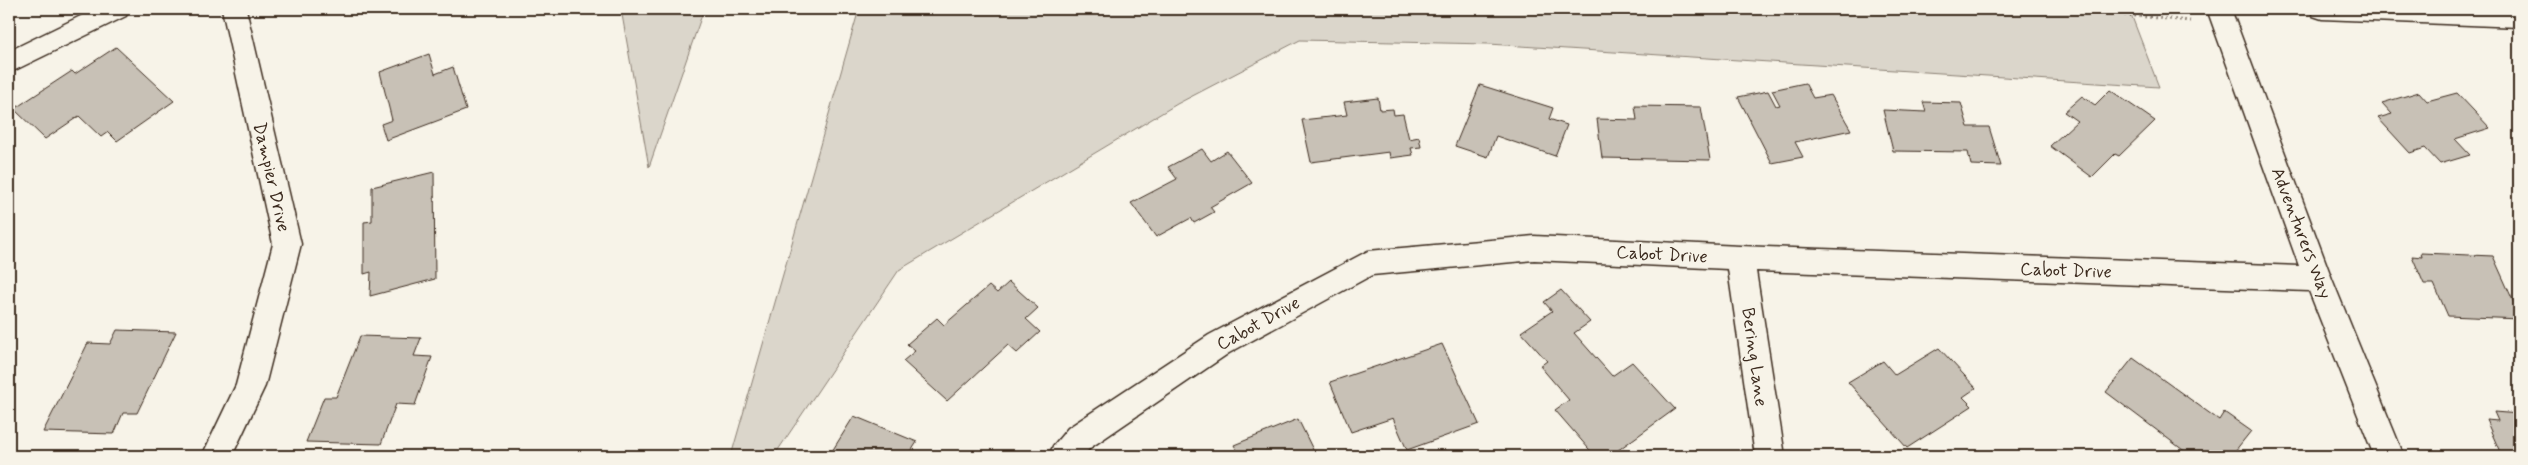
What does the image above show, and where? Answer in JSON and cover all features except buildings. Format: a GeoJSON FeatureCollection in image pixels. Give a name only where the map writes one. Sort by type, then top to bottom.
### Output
{"type":"FeatureCollection","features":[{"type":"Feature","properties":{"kind":"street"},"geometry":{"type":"LineString","coordinates":[[9,63],[117,9]]}},
{"type":"Feature","properties":{"kind":"street","name":"Dampier Drive"},"geometry":{"type":"LineString","coordinates":[[217,456],[250,386],[288,244],[234,9]]}},
{"type":"Feature","properties":{"kind":"street"},"geometry":{"type":"LineString","coordinates":[[2322,9],[2519,17]]}},
{"type":"Feature","properties":{"kind":"street","name":"Adventurers Way"},"geometry":{"type":"LineString","coordinates":[[2222,17],[2318,279],[2389,456]]}},
{"type":"Feature","properties":{"kind":"street","name":"Cabot Drive"},"geometry":{"type":"LineString","coordinates":[[1064,456],[1079,438],[1219,344],[1368,262],[1534,248],[1740,258],[2318,279]]}},
{"type":"Feature","properties":{"kind":"street","name":"Bering Lane"},"geometry":{"type":"LineString","coordinates":[[1740,258],[1770,456]]}},
{"type":"Feature","properties":{"kind":"path"},"geometry":{"type":"LineString","coordinates":[[2060,9],[2222,17]]}},
{"type":"Feature","properties":{"kind":"shaded area"},"geometry":{"type":"Polygon","coordinates":[[[621,9],[704,9],[649,167],[621,9]]]}},
{"type":"Feature","properties":{"kind":"shaded area"},"geometry":{"type":"Polygon","coordinates":[[[859,9],[2129,9],[2159,87],[1489,44],[1300,40],[1177,104],[899,270],[774,456],[731,456],[859,9]]]}}]}
